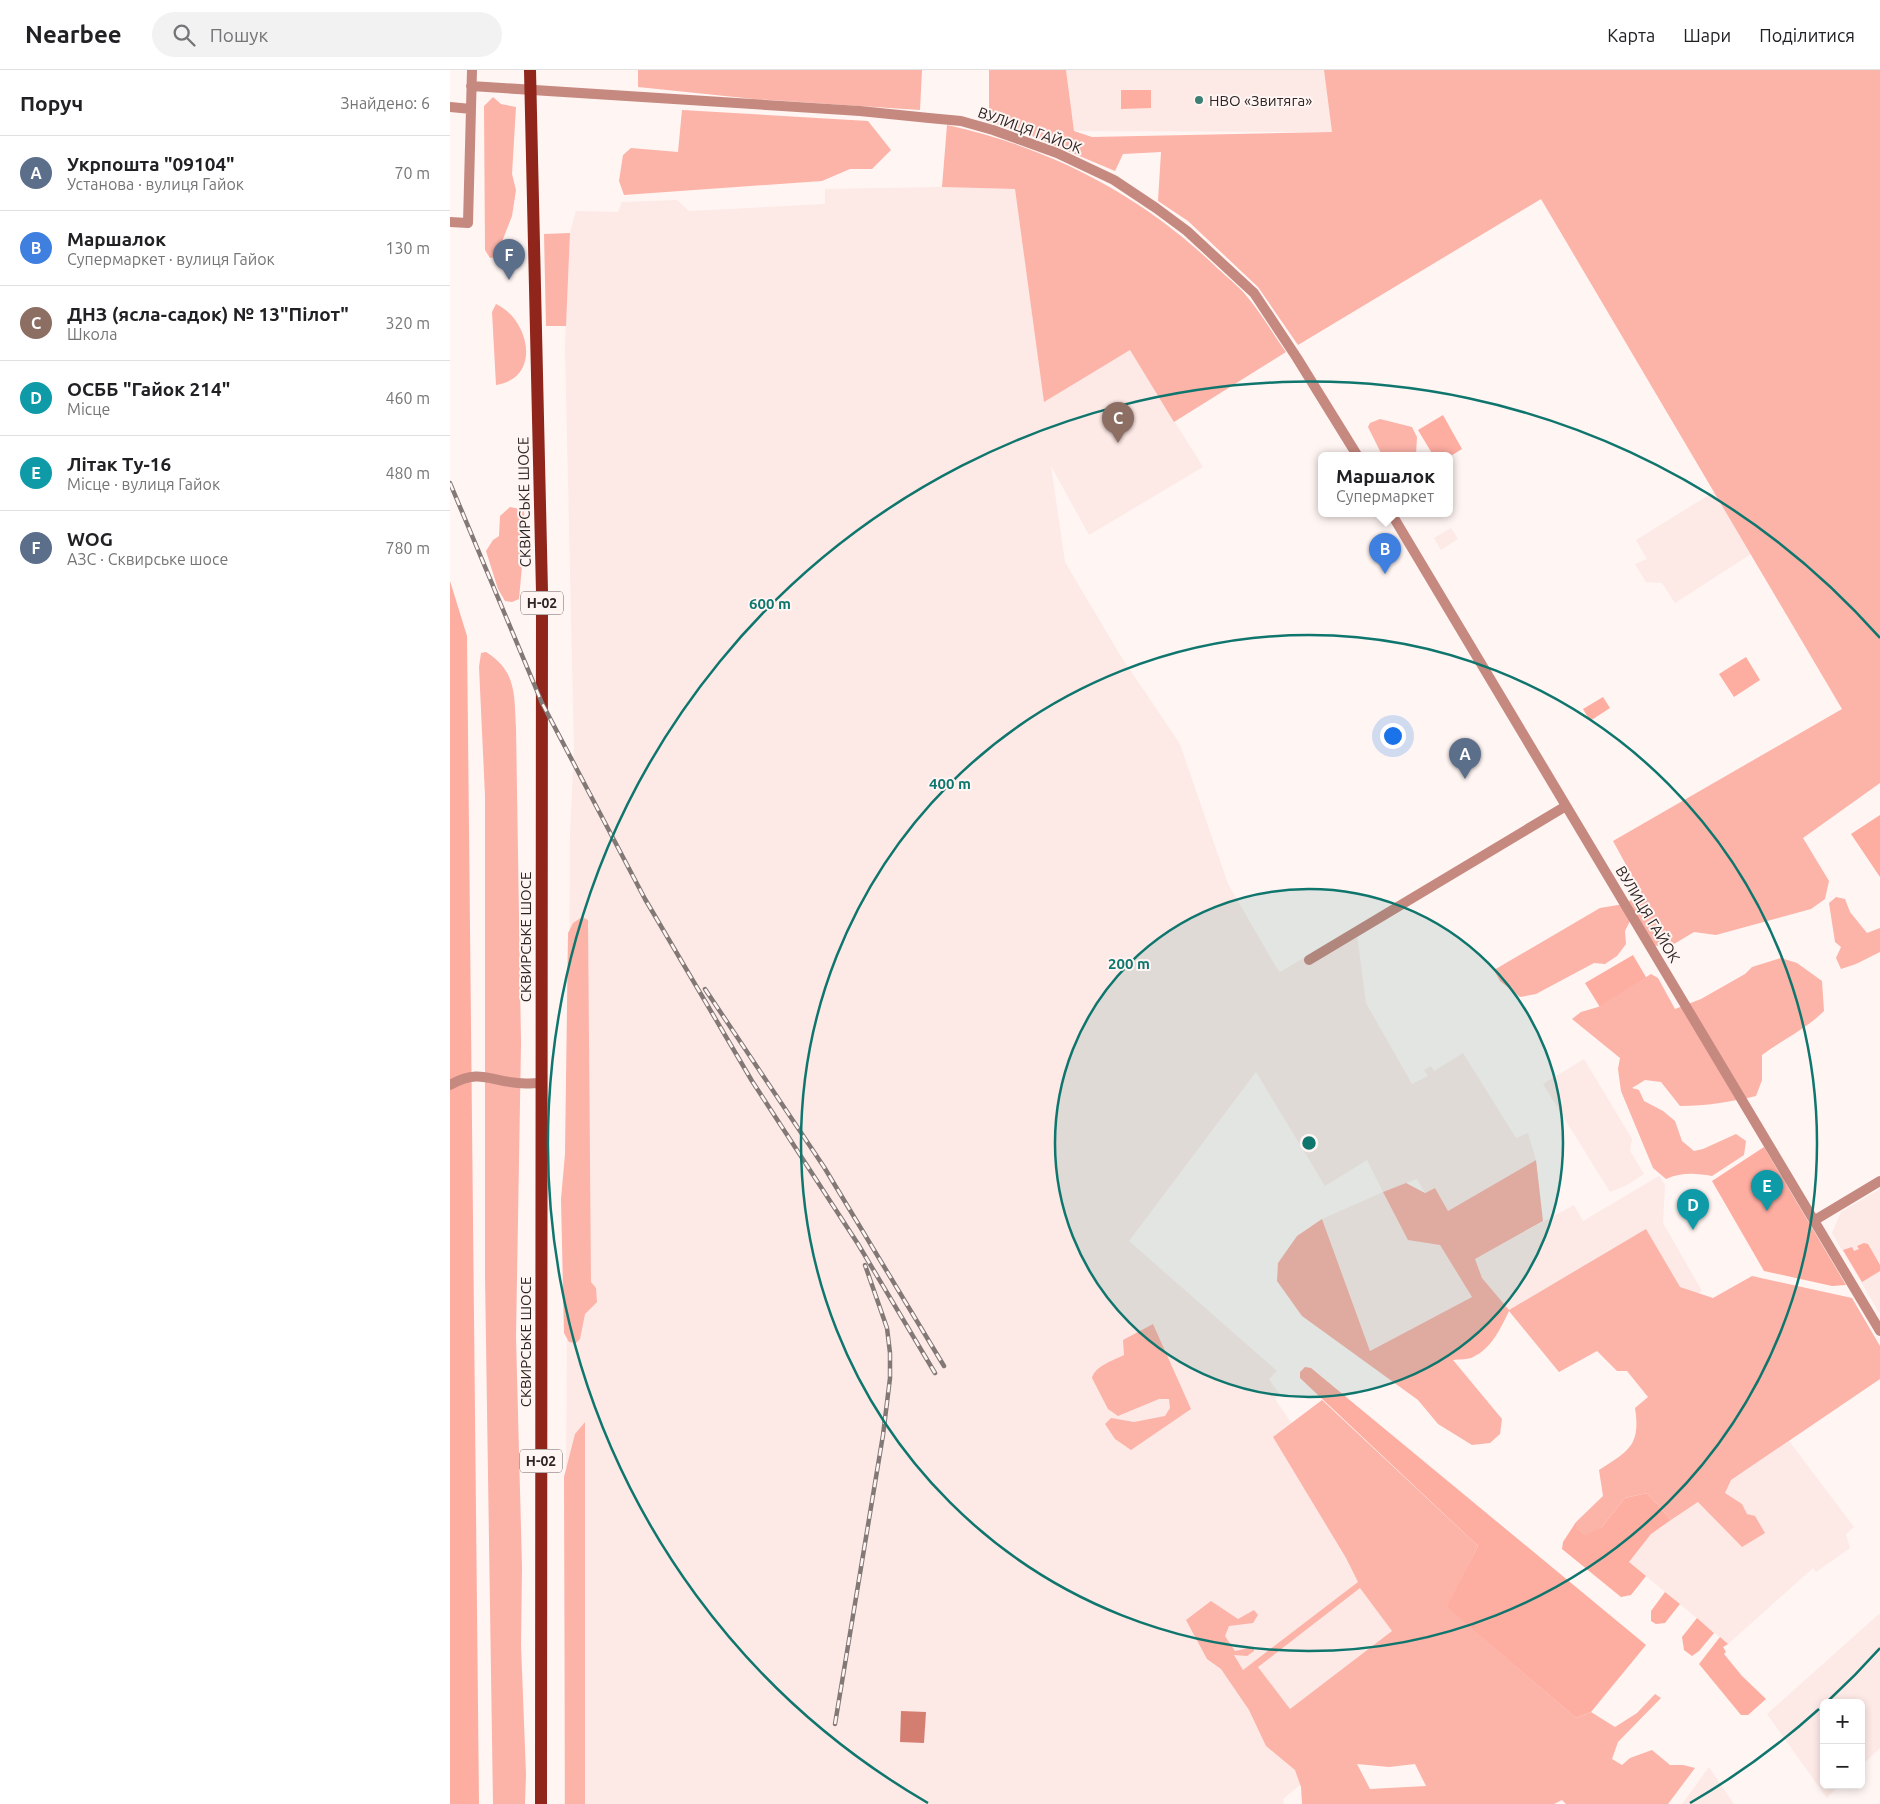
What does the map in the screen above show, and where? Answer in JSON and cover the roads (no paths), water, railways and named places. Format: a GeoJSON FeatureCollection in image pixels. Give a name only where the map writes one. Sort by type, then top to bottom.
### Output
{"type":"FeatureCollection","features":[{"type":"Feature","properties":{"kind":"main road","name":"СКВИРСЬКЕ ШОСЕ"},"geometry":{"type":"LineString","coordinates":[[530,70],[542,592],[540,1804]]}},
{"type":"Feature","properties":{"kind":"street"},"geometry":{"type":"LineString","coordinates":[[450,222],[468,223],[472,70]]}},
{"type":"Feature","properties":{"kind":"street","name":"ВУЛИЦЯ ГАЙОК"},"geometry":{"type":"LineString","coordinates":[[471,86],[865,111],[961,121],[994,130],[1057,153],[1114,180],[1156,208],[1188,231],[1254,293],[1297,358],[1354,452]]}},
{"type":"Feature","properties":{"kind":"street"},"geometry":{"type":"LineString","coordinates":[[450,107],[471,109]]}},
{"type":"Feature","properties":{"kind":"street","name":"ВУЛИЦЯ ГАЙОК"},"geometry":{"type":"LineString","coordinates":[[1393,517],[1880,1331]]}},
{"type":"Feature","properties":{"kind":"street"},"geometry":{"type":"LineString","coordinates":[[1309,960],[1566,806]]}},
{"type":"Feature","properties":{"kind":"street"},"geometry":{"type":"LineString","coordinates":[[450,1085],[459,1080],[487,1075],[518,1083],[541,1083]]}},
{"type":"Feature","properties":{"kind":"street"},"geometry":{"type":"LineString","coordinates":[[1815,1220],[1880,1181]]}},
{"type":"Feature","properties":{"kind":"railway"},"geometry":{"type":"LineString","coordinates":[[450,483],[542,703],[645,899],[752,1081],[858,1244],[935,1373]]}},
{"type":"Feature","properties":{"kind":"railway"},"geometry":{"type":"LineString","coordinates":[[705,989],[824,1167],[944,1366]]}},
{"type":"Feature","properties":{"kind":"railway"},"geometry":{"type":"LineString","coordinates":[[835,1724],[883,1435],[890,1378],[887,1328],[865,1265]]}},
{"type":"Feature","properties":{"kind":"place","name":"НВО «Звитяга»"},"geometry":{"type":"Point","coordinates":[1199,100]}},
{"type":"Feature","properties":{"kind":"place","name":"WOG"},"geometry":{"type":"Point","coordinates":[509,280]}},
{"type":"Feature","properties":{"kind":"place","name":"ДНЗ (ясла-садок) № 13\"Пілот\""},"geometry":{"type":"Point","coordinates":[1118,443]}},
{"type":"Feature","properties":{"kind":"place","name":"Маршалок"},"geometry":{"type":"Point","coordinates":[1385,574]}},
{"type":"Feature","properties":{"kind":"place","name":"Укрпошта \"09104\""},"geometry":{"type":"Point","coordinates":[1465,779]}},
{"type":"Feature","properties":{"kind":"place","name":"Літак Ту-16"},"geometry":{"type":"Point","coordinates":[1767,1211]}},
{"type":"Feature","properties":{"kind":"place","name":"ОСББ \"Гайок 214\""},"geometry":{"type":"Point","coordinates":[1693,1230]}}]}
